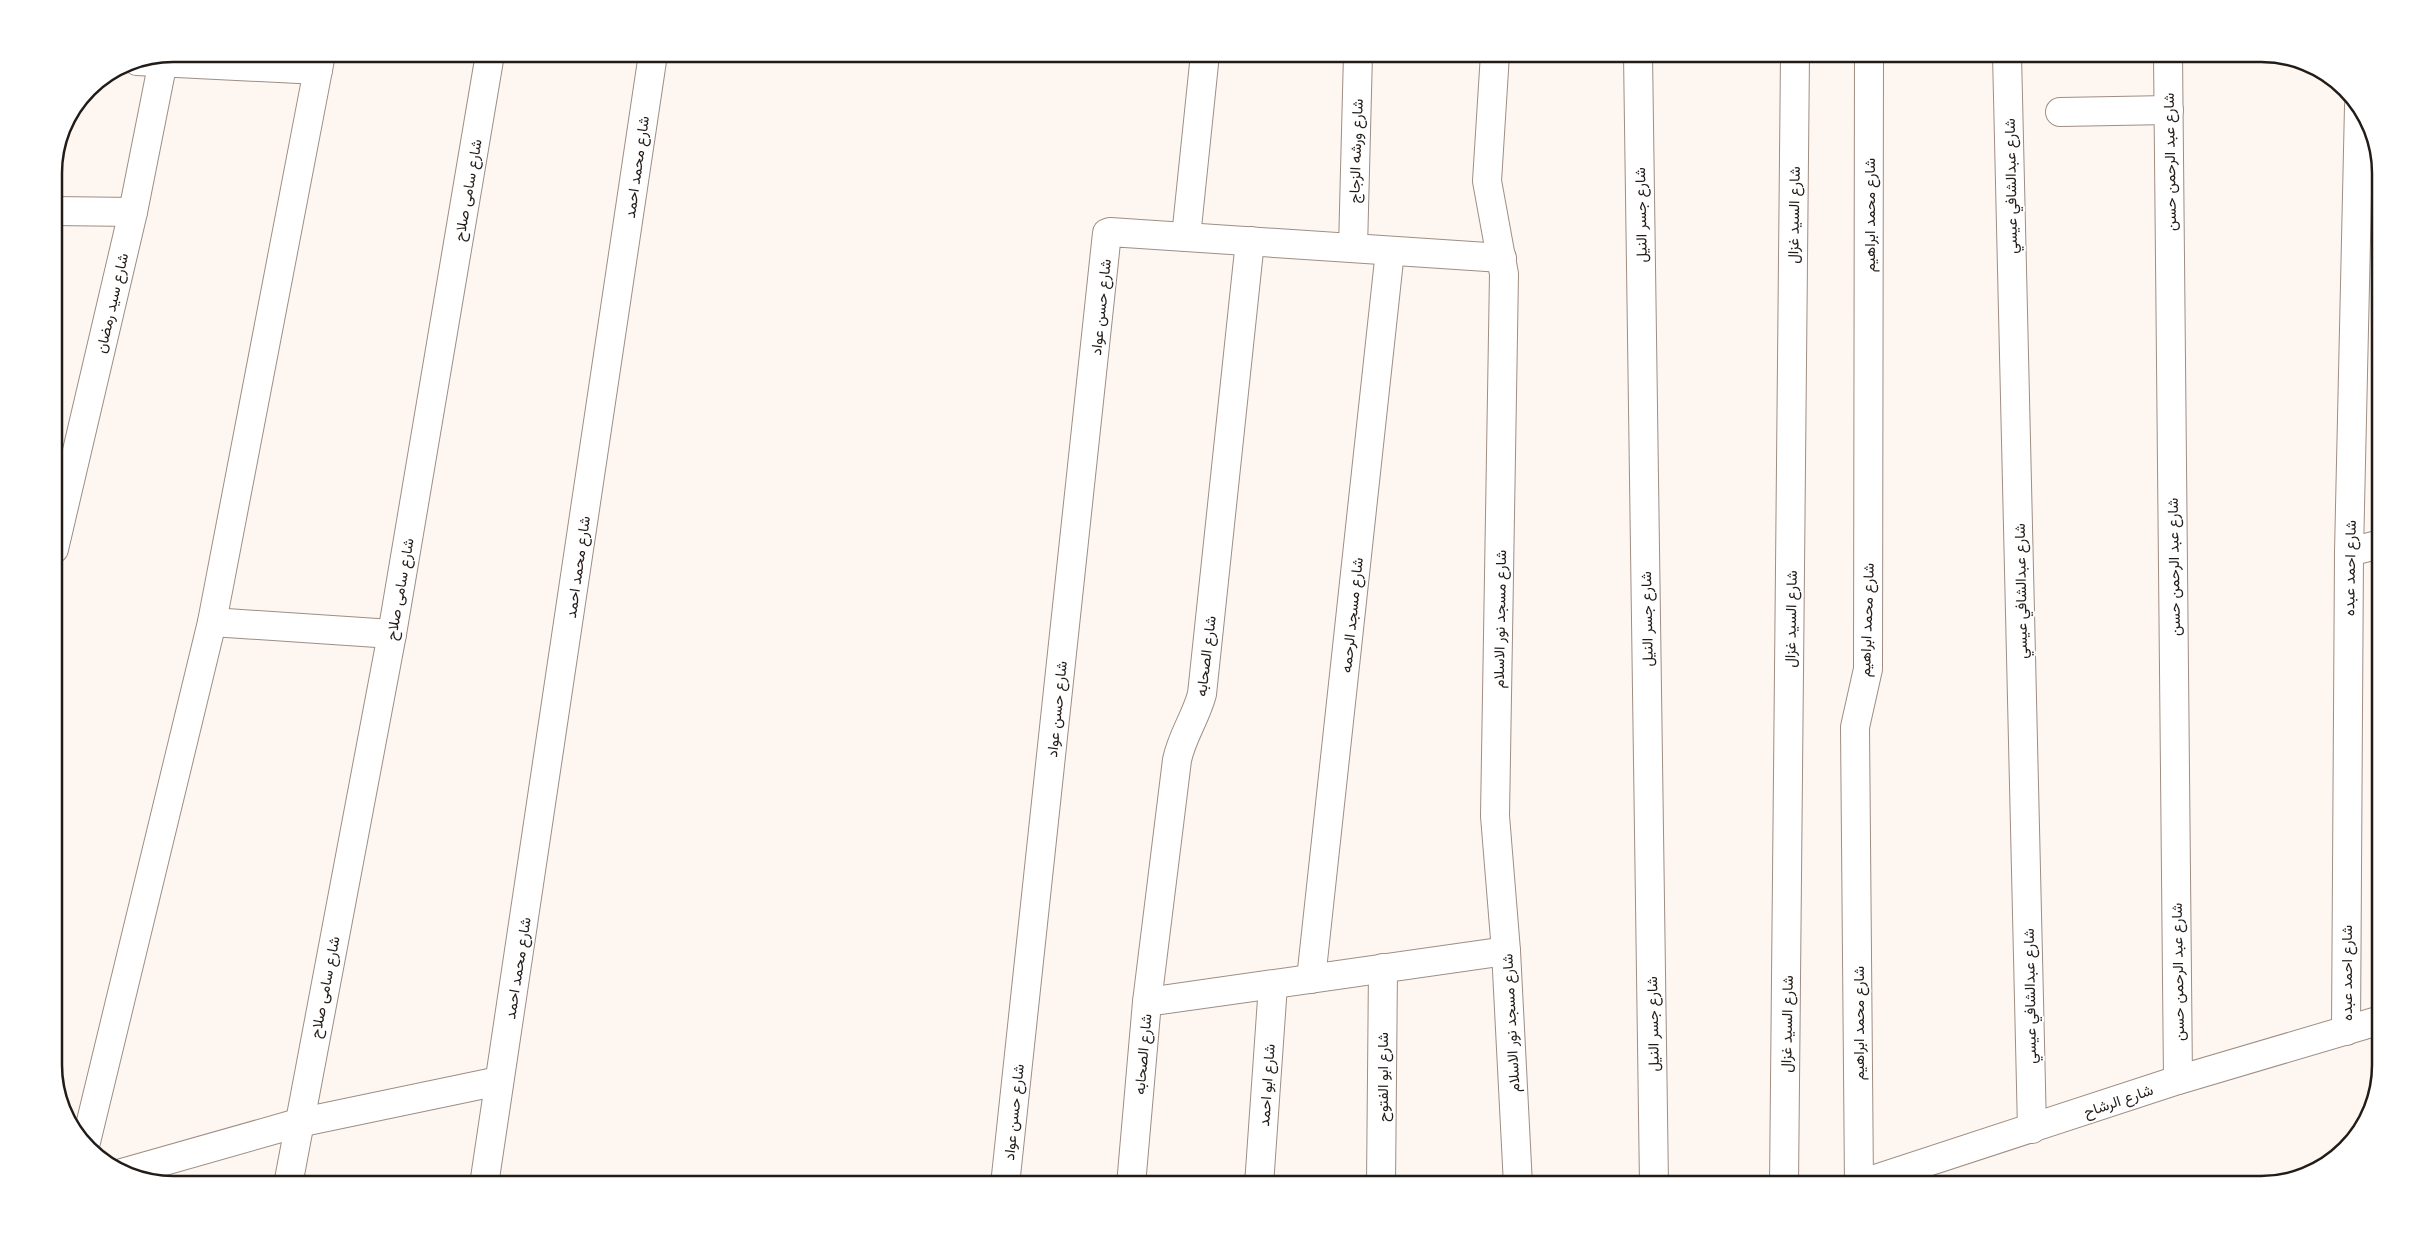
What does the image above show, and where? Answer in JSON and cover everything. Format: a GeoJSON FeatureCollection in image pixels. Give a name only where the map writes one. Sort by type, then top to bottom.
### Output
{"type":"FeatureCollection","features":[{"type":"Feature","properties":{"kind":"street"},"geometry":{"type":"LineString","coordinates":[[88,1136],[212,622],[319,62]]}},
{"type":"Feature","properties":{"kind":"street","name":"شارع سامى صلاح"},"geometry":{"type":"LineString","coordinates":[[289,1176],[392,634],[489,62]]}},
{"type":"Feature","properties":{"kind":"street","name":"شارع محمد احمد"},"geometry":{"type":"LineString","coordinates":[[485,1176],[652,62]]}},
{"type":"Feature","properties":{"kind":"street"},"geometry":{"type":"LineString","coordinates":[[1203,62],[1186,237],[1502,258]]}},
{"type":"Feature","properties":{"kind":"street","name":"شارع ورشه الزجاج"},"geometry":{"type":"LineString","coordinates":[[1353,248],[1358,62]]}},
{"type":"Feature","properties":{"kind":"street","name":"شارع مسجد نور الاسلام"},"geometry":{"type":"LineString","coordinates":[[1494,62],[1487,181],[1504,274],[1495,816],[1506,951],[1518,1176]]}},
{"type":"Feature","properties":{"kind":"street","name":"شارع جسر النيل"},"geometry":{"type":"LineString","coordinates":[[1638,62],[1654,1176]]}},
{"type":"Feature","properties":{"kind":"street","name":"شارع السيد غزال"},"geometry":{"type":"LineString","coordinates":[[1784,1176],[1795,62]]}},
{"type":"Feature","properties":{"kind":"street","name":"شارع محمد ابراهيم"},"geometry":{"type":"LineString","coordinates":[[1858,1176],[1856,727],[1868,669],[1869,62]]}},
{"type":"Feature","properties":{"kind":"street","name":"شارع عبدالشافي عيسي"},"geometry":{"type":"LineString","coordinates":[[2007,62],[2032,1129]]}},
{"type":"Feature","properties":{"kind":"street","name":"شارع عبد الرحمن حسن"},"geometry":{"type":"LineString","coordinates":[[2168,62],[2178,1080]]}},
{"type":"Feature","properties":{"kind":"street","name":"شارع سيد رمضان"},"geometry":{"type":"LineString","coordinates":[[63,487],[133,212],[154,64]]}},
{"type":"Feature","properties":{"kind":"street"},"geometry":{"type":"LineString","coordinates":[[2060,112],[2169,110]]}},
{"type":"Feature","properties":{"kind":"street","name":"شارع احمد عبده"},"geometry":{"type":"LineString","coordinates":[[2346,1031],[2349,552],[2360,122]]}},
{"type":"Feature","properties":{"kind":"street"},"geometry":{"type":"LineString","coordinates":[[63,211],[133,212]]}},
{"type":"Feature","properties":{"kind":"street","name":"شارع حسن عواد"},"geometry":{"type":"LineString","coordinates":[[1006,1176],[1107,234],[1110,232],[1186,237]]}},
{"type":"Feature","properties":{"kind":"street","name":"شارع الصحابه"},"geometry":{"type":"LineString","coordinates":[[1132,1176],[1147,1002],[1177,760],[1181,742],[1197,712],[1202,694],[1250,241]]}},
{"type":"Feature","properties":{"kind":"street","name":"شارع مسجد الرحمه"},"geometry":{"type":"LineString","coordinates":[[1311,979],[1390,251]]}},
{"type":"Feature","properties":{"kind":"street"},"geometry":{"type":"LineString","coordinates":[[2349,552],[2372,546]]}},
{"type":"Feature","properties":{"kind":"street"},"geometry":{"type":"LineString","coordinates":[[212,622],[392,634]]}},
{"type":"Feature","properties":{"kind":"street"},"geometry":{"type":"LineString","coordinates":[[1147,1002],[1506,951]]}},
{"type":"Feature","properties":{"kind":"street","name":"شارع ابو الفتوح"},"geometry":{"type":"LineString","coordinates":[[1381,1176],[1383,968]]}},
{"type":"Feature","properties":{"kind":"street","name":"شارع ابو احمد"},"geometry":{"type":"LineString","coordinates":[[1260,1176],[1272,985]]}},
{"type":"Feature","properties":{"kind":"street","name":"شارع الرشاح"},"geometry":{"type":"LineString","coordinates":[[1886,1176],[2178,1080],[2372,1023]]}},
{"type":"Feature","properties":{"kind":"street"},"geometry":{"type":"LineString","coordinates":[[135,1169],[298,1123],[499,1081]]}}]}
